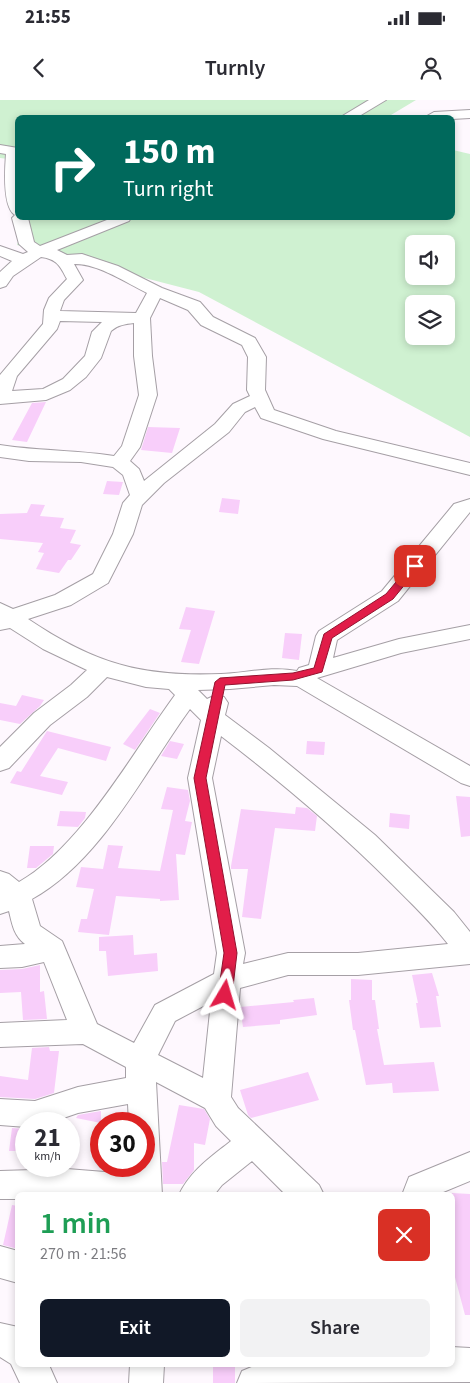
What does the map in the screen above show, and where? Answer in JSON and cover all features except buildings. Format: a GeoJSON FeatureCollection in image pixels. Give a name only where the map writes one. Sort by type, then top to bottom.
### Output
{"type":"FeatureCollection","features":[{"type":"Feature","properties":{"kind":"street"},"geometry":{"type":"LineString","coordinates":[[351,115],[379,100]]}},
{"type":"Feature","properties":{"kind":"street"},"geometry":{"type":"LineString","coordinates":[[452,115],[470,114]]}},
{"type":"Feature","properties":{"kind":"street"},"geometry":{"type":"LineString","coordinates":[[0,149],[12,151],[11,179],[14,210]]}},
{"type":"Feature","properties":{"kind":"street"},"geometry":{"type":"LineString","coordinates":[[18,220],[27,244],[38,252],[55,254],[64,260],[75,280],[57,298],[52,310],[51,324],[8,365],[9,375],[0,397],[40,396],[61,389],[86,367],[96,353],[98,337],[109,324],[124,318]]}},
{"type":"Feature","properties":{"kind":"street"},"geometry":{"type":"LineString","coordinates":[[0,283],[3,276],[23,260],[38,252],[119,220]]}},
{"type":"Feature","properties":{"kind":"street"},"geometry":{"type":"LineString","coordinates":[[0,251],[23,260]]}},
{"type":"Feature","properties":{"kind":"street"},"geometry":{"type":"LineString","coordinates":[[64,260],[82,259],[112,269],[156,291],[194,306],[208,321],[249,342],[257,357],[256,390],[267,414],[330,435],[470,469]]}},
{"type":"Feature","properties":{"kind":"street"},"geometry":{"type":"LineString","coordinates":[[119,462],[131,447],[148,395],[143,356],[142,318],[156,291]]}},
{"type":"Feature","properties":{"kind":"street"},"geometry":{"type":"LineString","coordinates":[[51,316],[142,318]]}},
{"type":"Feature","properties":{"kind":"street"},"geometry":{"type":"LineString","coordinates":[[3,617],[63,600],[101,578],[123,534],[133,503],[157,479],[222,428],[239,408],[260,398]]}},
{"type":"Feature","properties":{"kind":"street"},"geometry":{"type":"LineString","coordinates":[[0,451],[29,455],[80,456],[119,462],[132,473],[140,496]]}},
{"type":"Feature","properties":{"kind":"street"},"geometry":{"type":"LineString","coordinates":[[319,670],[328,636],[390,596],[461,508],[470,505]]}},
{"type":"Feature","properties":{"kind":"street"},"geometry":{"type":"LineString","coordinates":[[3,617],[48,644],[103,668],[181,687],[220,682],[293,677],[399,646],[470,632]]}},
{"type":"Feature","properties":{"kind":"street"},"geometry":{"type":"LineString","coordinates":[[0,762],[42,719],[79,691],[103,668]]}},
{"type":"Feature","properties":{"kind":"street"},"geometry":{"type":"LineString","coordinates":[[293,677],[305,682],[470,777]]}},
{"type":"Feature","properties":{"kind":"street"},"geometry":{"type":"LineString","coordinates":[[220,682],[200,778],[231,953],[216,1099],[227,1117],[305,1192]]}},
{"type":"Feature","properties":{"kind":"street"},"geometry":{"type":"LineString","coordinates":[[181,687],[213,718],[261,754],[366,842],[445,920],[470,952]]}},
{"type":"Feature","properties":{"kind":"street"},"geometry":{"type":"LineString","coordinates":[[181,687],[168,720],[120,792],[76,848],[49,875],[6,894],[28,932],[52,949],[86,1032],[141,1074],[216,1099]]}},
{"type":"Feature","properties":{"kind":"street"},"geometry":{"type":"LineString","coordinates":[[0,957],[22,956],[52,949]]}},
{"type":"Feature","properties":{"kind":"street"},"geometry":{"type":"LineString","coordinates":[[143,1112],[141,1074],[165,1012],[227,980],[288,964],[358,964],[470,952]]}},
{"type":"Feature","properties":{"kind":"street"},"geometry":{"type":"LineString","coordinates":[[0,1035],[86,1032]]}},
{"type":"Feature","properties":{"kind":"street"},"geometry":{"type":"LineString","coordinates":[[0,1112],[35,1114],[78,1100],[141,1074]]}},
{"type":"Feature","properties":{"kind":"street"},"geometry":{"type":"LineString","coordinates":[[197,1192],[211,1175],[252,1142]]}},
{"type":"Feature","properties":{"kind":"street"},"geometry":{"type":"LineString","coordinates":[[419,1192],[420,1187],[470,1166]]}},
{"type":"Feature","properties":{"kind":"street"},"geometry":{"type":"LineString","coordinates":[[146,1177],[146,1192]]}},
{"type":"Feature","properties":{"kind":"street"},"geometry":{"type":"LineString","coordinates":[[0,1185],[67,1183],[138,1192]]}},
{"type":"Feature","properties":{"kind":"street"},"geometry":{"type":"LineString","coordinates":[[0,1262],[15,1266]]}},
{"type":"Feature","properties":{"kind":"street"},"geometry":{"type":"LineString","coordinates":[[0,1340],[11,1341],[15,1346]]}},
{"type":"Feature","properties":{"kind":"street"},"geometry":{"type":"LineString","coordinates":[[455,1364],[470,1365]]}},
{"type":"Feature","properties":{"kind":"street"},"geometry":{"type":"LineString","coordinates":[[146,1367],[146,1383]]}},
{"type":"Feature","properties":{"kind":"street"},"geometry":{"type":"LineString","coordinates":[[254,1383],[368,1375],[418,1367]]}},
{"type":"Feature","properties":{"kind":"street"},"geometry":{"type":"LineString","coordinates":[[439,1367],[442,1383]]}},
{"type":"Feature","properties":{"kind":"green space"},"geometry":{"type":"Polygon","coordinates":[[[0,100],[416,100],[391,115],[15,115],[15,160],[0,158],[0,100]]]}},
{"type":"Feature","properties":{"kind":"green space"},"geometry":{"type":"Polygon","coordinates":[[[455,150],[470,154],[470,437],[199,292],[17,245],[25,220],[455,220],[455,150]]]}},
{"type":"Feature","properties":{"kind":"route"},"geometry":{"type":"LineString","coordinates":[[225,995],[231,953],[200,778],[220,682],[293,677],[319,670],[328,636],[390,596],[415,566]]}}]}
